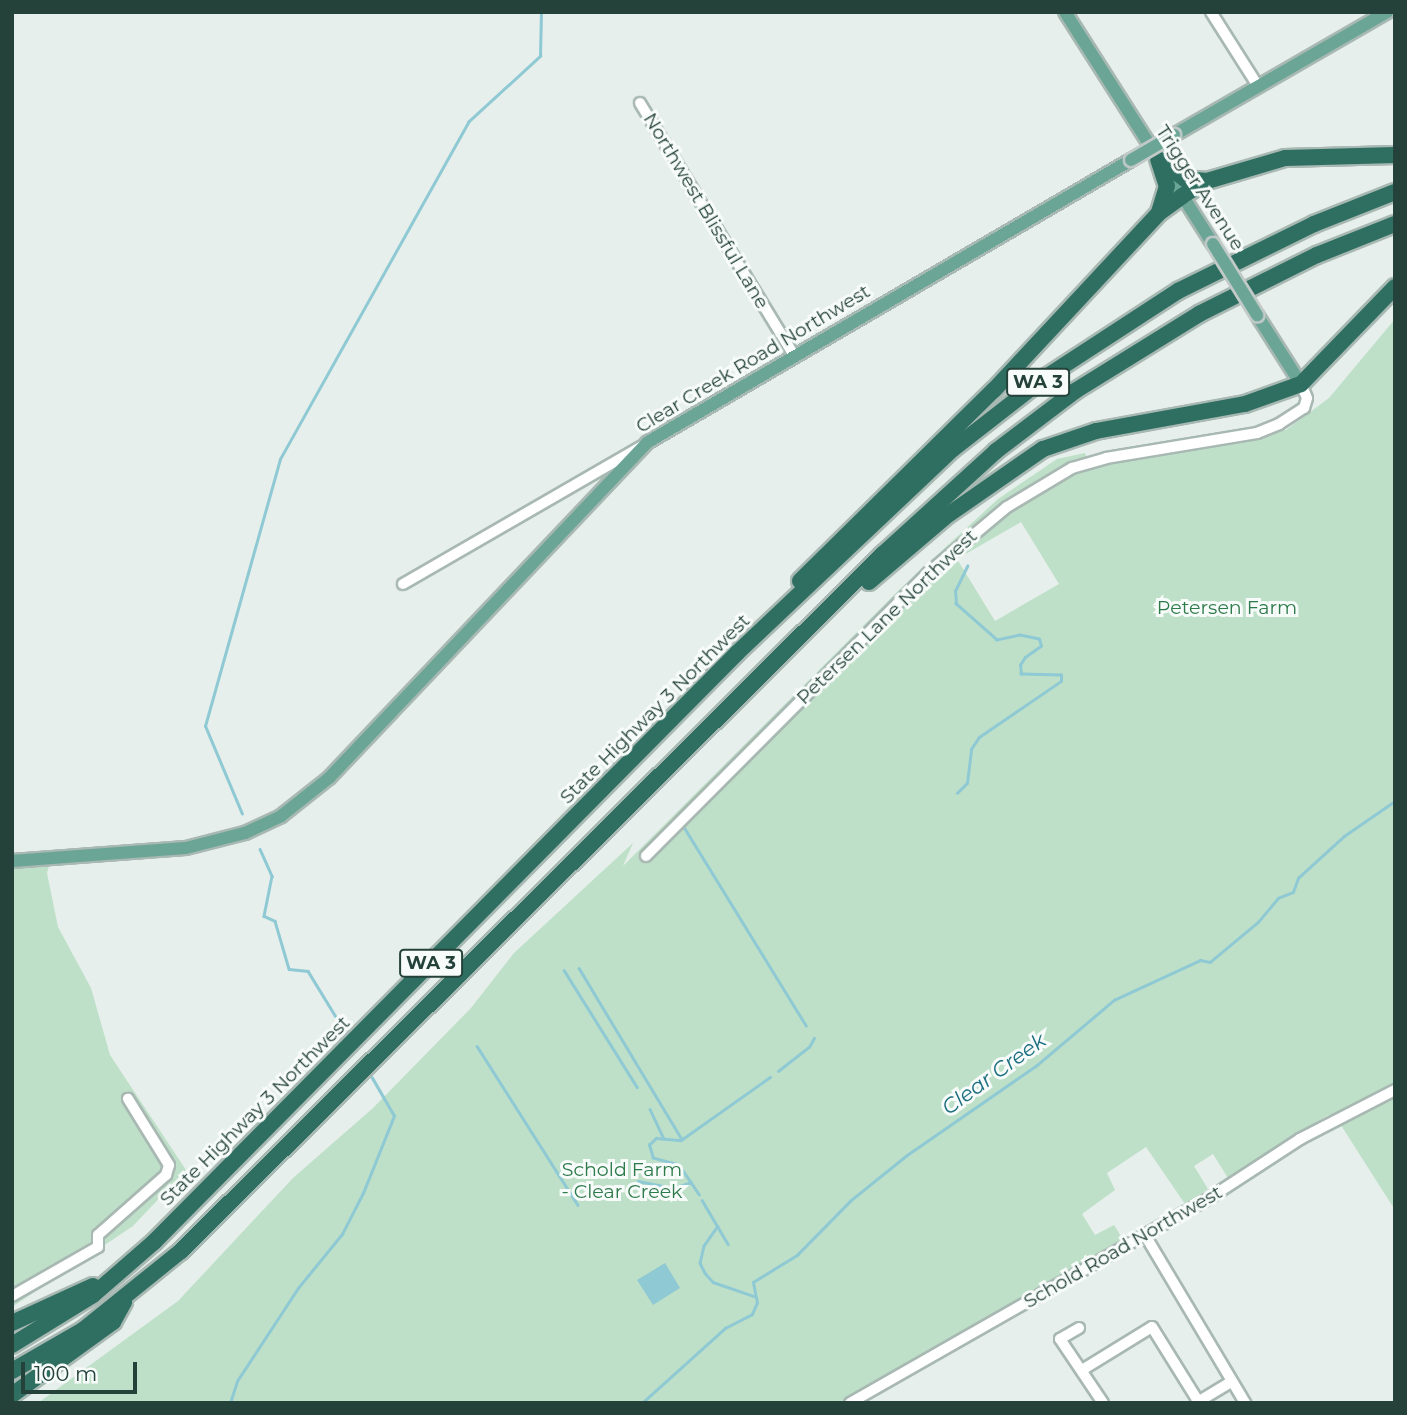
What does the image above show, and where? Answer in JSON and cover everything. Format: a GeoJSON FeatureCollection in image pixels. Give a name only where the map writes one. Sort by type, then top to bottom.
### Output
{"type":"FeatureCollection","features":[{"type":"Feature","properties":{"kind":"highway"},"geometry":{"type":"LineString","coordinates":[[737,653],[819,560],[994,390],[1159,213],[1207,181],[1285,158],[1395,155]]}},
{"type":"Feature","properties":{"kind":"highway"},"geometry":{"type":"LineString","coordinates":[[1158,159],[1185,180],[1207,181]]}},
{"type":"Feature","properties":{"kind":"highway"},"geometry":{"type":"LineString","coordinates":[[1158,159],[1167,187],[1159,213]]}},
{"type":"Feature","properties":{"kind":"highway","name":"State Highway 3 Northwest"},"geometry":{"type":"LineString","coordinates":[[12,1345],[72,1310],[123,1270],[737,653],[953,449],[1063,365],[1213,272],[1314,224],[1395,192]]}},
{"type":"Feature","properties":{"kind":"highway","name":"WA 3"},"geometry":{"type":"LineString","coordinates":[[12,1371],[58,1346],[127,1297],[277,1158],[925,513],[1075,391],[1236,293],[1395,224]]}},
{"type":"Feature","properties":{"kind":"highway"},"geometry":{"type":"LineString","coordinates":[[791,646],[946,517],[1031,455],[1085,434],[1245,404],[1301,384],[1395,287]]}},
{"type":"Feature","properties":{"kind":"highway"},"geometry":{"type":"LineString","coordinates":[[12,1323],[123,1270]]}},
{"type":"Feature","properties":{"kind":"highway"},"geometry":{"type":"LineString","coordinates":[[12,1395],[113,1322],[127,1297]]}},
{"type":"Feature","properties":{"kind":"main road","name":"Trigger Avenue"},"geometry":{"type":"LineString","coordinates":[[1065,12],[1301,384]]}},
{"type":"Feature","properties":{"kind":"main road","name":"Clear Creek Road Northwest"},"geometry":{"type":"LineString","coordinates":[[12,861],[195,846],[246,833],[281,816],[334,773],[648,442],[1387,12]]}},
{"type":"Feature","properties":{"kind":"street"},"geometry":{"type":"LineString","coordinates":[[1211,12],[1258,86]]}},
{"type":"Feature","properties":{"kind":"street","name":"Northwest Blissful Lane"},"geometry":{"type":"LineString","coordinates":[[640,103],[794,355]]}},
{"type":"Feature","properties":{"kind":"street","name":"Petersen Lane Northwest"},"geometry":{"type":"LineString","coordinates":[[646,856],[928,573],[1007,507],[1072,468],[1268,429],[1304,408],[1307,398],[1301,384]]}},
{"type":"Feature","properties":{"kind":"street"},"geometry":{"type":"LineString","coordinates":[[403,584],[648,442]]}},
{"type":"Feature","properties":{"kind":"street","name":"Schold Road Northwest"},"geometry":{"type":"LineString","coordinates":[[849,1403],[1145,1235],[1300,1139],[1395,1090]]}},
{"type":"Feature","properties":{"kind":"street"},"geometry":{"type":"LineString","coordinates":[[12,1296],[98,1247],[98,1236],[166,1175],[169,1166],[128,1100]]}},
{"type":"Feature","properties":{"kind":"street"},"geometry":{"type":"LineString","coordinates":[[1145,1235],[1245,1403]]}},
{"type":"Feature","properties":{"kind":"street"},"geometry":{"type":"LineString","coordinates":[[1082,1370],[1152,1327],[1197,1402],[1231,1382]]}},
{"type":"Feature","properties":{"kind":"street"},"geometry":{"type":"LineString","coordinates":[[1079,1328],[1060,1339],[1102,1403]]}},
{"type":"Feature","properties":{"kind":"green space","name":"Schold Farm - Clear Creek"},"geometry":{"type":"Polygon","coordinates":[[[1395,319],[1395,1210],[1337,1119],[1328,1115],[1228,1178],[1213,1154],[1194,1166],[1208,1189],[1185,1204],[1146,1147],[1107,1173],[1115,1190],[1082,1214],[1095,1235],[1114,1225],[1124,1241],[938,1350],[934,1347],[938,1353],[850,1403],[38,1403],[178,1301],[293,1178],[373,1108],[471,1008],[514,953],[633,843],[623,866],[899,590],[998,499],[1057,459],[1085,453],[1088,461],[1286,430],[1329,398],[1395,319]],[[1021,522],[957,559],[995,621],[1059,584],[1021,522]]]}},
{"type":"Feature","properties":{"kind":"green space"},"geometry":{"type":"Polygon","coordinates":[[[51,858],[47,873],[58,927],[91,988],[110,1055],[186,1170],[133,1226],[12,1307],[12,861],[51,858]]]}},
{"type":"Feature","properties":{"kind":"water"},"geometry":{"type":"Polygon","coordinates":[[[665,1263],[680,1288],[653,1305],[637,1280],[665,1263]]]}},
{"type":"Feature","properties":{"kind":"waterway"},"geometry":{"type":"LineString","coordinates":[[242,814],[205,726],[280,459],[468,122],[540,56],[541,12]]}},
{"type":"Feature","properties":{"kind":"waterway"},"geometry":{"type":"LineString","coordinates":[[957,793],[967,783],[971,749],[979,737],[1061,681],[1061,675],[1021,674],[1020,665],[1025,657],[1041,646],[1039,639],[1020,635],[997,640],[956,604],[955,591],[967,566]]}},
{"type":"Feature","properties":{"kind":"waterway","name":"Clear Creek"},"geometry":{"type":"LineString","coordinates":[[642,1403],[725,1328],[752,1314],[757,1303],[753,1282],[797,1255],[850,1201],[907,1155],[1037,1065],[1114,1000],[1200,960],[1210,962],[1258,922],[1278,898],[1293,892],[1298,878],[1344,836],[1395,801]]}},
{"type":"Feature","properties":{"kind":"waterway"},"geometry":{"type":"LineString","coordinates":[[684,827],[806,1025]]}},
{"type":"Feature","properties":{"kind":"waterway"},"geometry":{"type":"LineString","coordinates":[[260,849],[272,876],[264,916],[275,921],[289,969],[308,971],[347,1035]]}},
{"type":"Feature","properties":{"kind":"waterway"},"geometry":{"type":"LineString","coordinates":[[579,968],[681,1138]]}},
{"type":"Feature","properties":{"kind":"waterway"},"geometry":{"type":"LineString","coordinates":[[564,970],[637,1087]]}},
{"type":"Feature","properties":{"kind":"waterway"},"geometry":{"type":"LineString","coordinates":[[778,1071],[809,1047],[814,1038]]}},
{"type":"Feature","properties":{"kind":"waterway"},"geometry":{"type":"LineString","coordinates":[[477,1046],[578,1205]]}},
{"type":"Feature","properties":{"kind":"waterway"},"geometry":{"type":"LineString","coordinates":[[699,1195],[679,1165],[653,1158],[649,1145],[656,1138],[681,1140],[770,1077]]}},
{"type":"Feature","properties":{"kind":"waterway"},"geometry":{"type":"LineString","coordinates":[[230,1403],[237,1381],[298,1288],[342,1234],[363,1193],[394,1116],[372,1078]]}},
{"type":"Feature","properties":{"kind":"waterway"},"geometry":{"type":"LineString","coordinates":[[650,1109],[663,1137]]}},
{"type":"Feature","properties":{"kind":"waterway"},"geometry":{"type":"LineString","coordinates":[[638,1181],[674,1188],[691,1182]]}},
{"type":"Feature","properties":{"kind":"waterway"},"geometry":{"type":"LineString","coordinates":[[702,1200],[728,1244]]}},
{"type":"Feature","properties":{"kind":"waterway"},"geometry":{"type":"LineString","coordinates":[[718,1226],[704,1246],[700,1263],[705,1273],[713,1282],[754,1296]]}},
{"type":"Feature","properties":{"kind":"park label","name":"Petersen Farm"},"geometry":{"type":"Point","coordinates":[1227,608]}}]}
